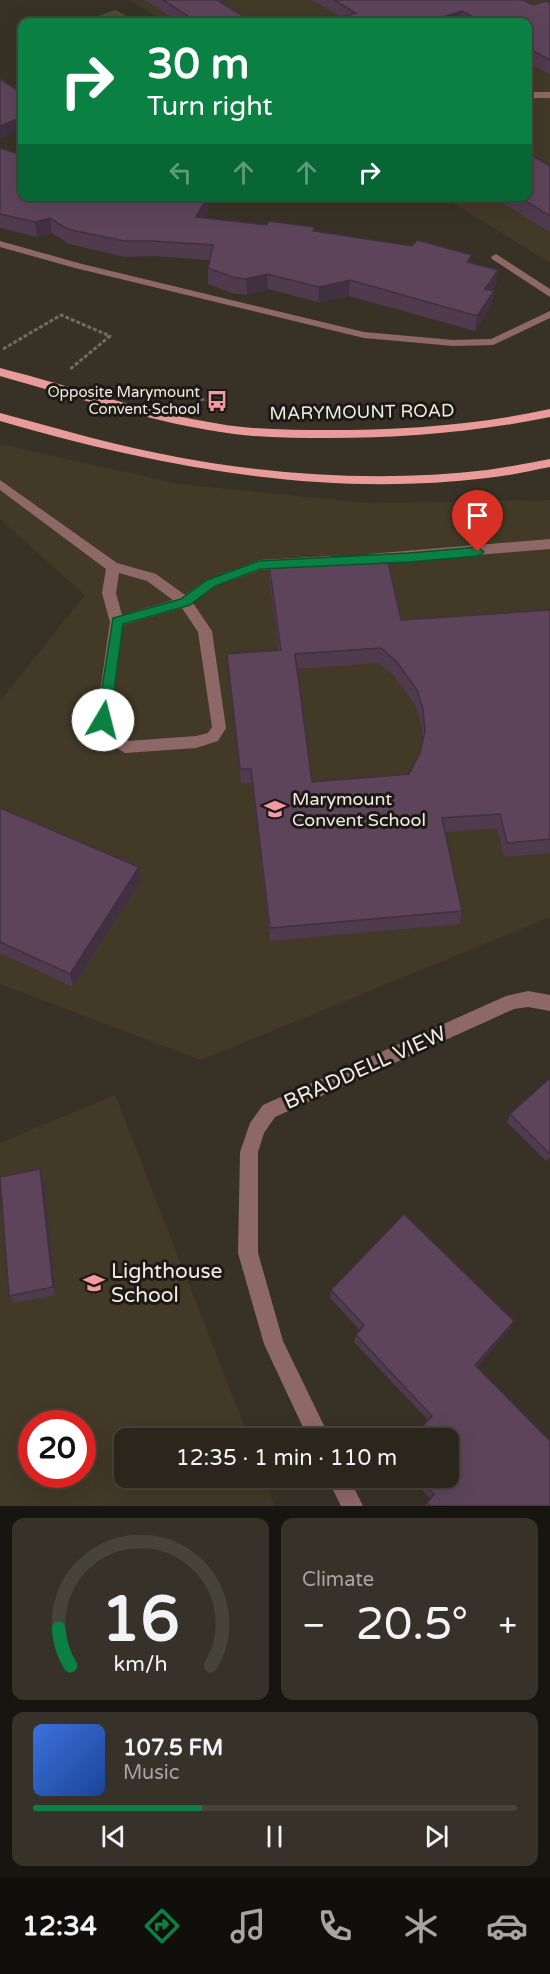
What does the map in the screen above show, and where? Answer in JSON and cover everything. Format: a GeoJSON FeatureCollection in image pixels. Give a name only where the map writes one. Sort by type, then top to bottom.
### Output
{"type":"FeatureCollection","features":[{"type":"Feature","properties":{"kind":"main road","name":"MARYMOUNT ROAD"},"geometry":{"type":"LineString","coordinates":[[0,372],[100,401],[230,429],[305,434],[381,433],[456,429],[550,414]]}},
{"type":"Feature","properties":{"kind":"main road"},"geometry":{"type":"LineString","coordinates":[[1,419],[76,440],[196,464],[297,477],[388,478],[478,475],[550,463]]}},
{"type":"Feature","properties":{"kind":"street"},"geometry":{"type":"LineString","coordinates":[[532,94],[550,95]]}},
{"type":"Feature","properties":{"kind":"street"},"geometry":{"type":"LineString","coordinates":[[0,244],[364,335],[453,343],[493,342],[550,314]]}},
{"type":"Feature","properties":{"kind":"street"},"geometry":{"type":"LineString","coordinates":[[496,257],[550,294]]}},
{"type":"Feature","properties":{"kind":"street"},"geometry":{"type":"LineString","coordinates":[[0,484],[113,567],[152,577],[185,602],[205,631],[219,728],[213,736],[196,742],[124,747],[110,736],[103,720],[117,622],[109,592],[113,567]]}},
{"type":"Feature","properties":{"kind":"street"},"geometry":{"type":"LineString","coordinates":[[117,622],[185,602],[211,583],[259,565],[409,558],[550,544]]}},
{"type":"Feature","properties":{"kind":"street","name":"BRADDELL VIEW"},"geometry":{"type":"LineString","coordinates":[[315,1428],[274,1344],[248,1254],[249,1152],[256,1129],[269,1111],[512,1002],[528,999],[550,1003]]}},
{"type":"Feature","properties":{"kind":"street"},"geometry":{"type":"LineString","coordinates":[[343,1488],[352,1506]]}},
{"type":"Feature","properties":{"kind":"path"},"geometry":{"type":"LineString","coordinates":[[0,351],[61,315],[110,336],[66,372]]}},
{"type":"Feature","properties":{"kind":"shaded area"},"geometry":{"type":"Polygon","coordinates":[[[129,0],[550,0],[550,263],[449,201],[532,201],[532,18],[158,18],[129,0]]]}},
{"type":"Feature","properties":{"kind":"shaded area","name":"Marymount Convent School"},"geometry":{"type":"Polygon","coordinates":[[[0,444],[179,484],[366,503],[550,500],[550,917],[201,1060],[0,984],[0,701],[85,595],[0,519],[0,444]]]}},
{"type":"Feature","properties":{"kind":"shaded area","name":"Lighthouse School"},"geometry":{"type":"Polygon","coordinates":[[[115,1095],[245,1428],[114,1428],[114,1488],[268,1488],[275,1506],[0,1506],[0,1143],[115,1095]]]}},
{"type":"Feature","properties":{"kind":"green space"},"geometry":{"type":"Polygon","coordinates":[[[116,10],[129,18],[92,18],[116,10]]]}},
{"type":"Feature","properties":{"kind":"building"},"geometry":{"type":"Polygon","coordinates":[[[163,0],[217,0],[246,18],[191,18],[163,0]]]}},
{"type":"Feature","properties":{"kind":"building"},"geometry":{"type":"Polygon","coordinates":[[[334,0],[523,0],[533,5],[546,1],[550,3],[550,60],[532,50],[532,18],[475,18],[462,11],[439,18],[339,18],[356,13],[334,0]]]}},
{"type":"Feature","properties":{"kind":"building"},"geometry":{"type":"Polygon","coordinates":[[[0,79],[18,90],[18,119],[0,126],[0,79]]]}},
{"type":"Feature","properties":{"kind":"building"},"geometry":{"type":"Polygon","coordinates":[[[0,148],[18,154],[18,201],[205,201],[196,217],[267,225],[269,221],[315,227],[313,231],[412,246],[417,240],[472,255],[467,262],[498,270],[485,289],[494,291],[477,316],[350,280],[319,287],[267,274],[246,279],[232,277],[208,268],[213,245],[124,241],[67,229],[50,218],[35,222],[0,214],[0,148]]]}},
{"type":"Feature","properties":{"kind":"building"},"geometry":{"type":"Polygon","coordinates":[[[532,155],[550,166],[550,216],[525,201],[532,201],[532,155]]]}},
{"type":"Feature","properties":{"kind":"building"},"geometry":{"type":"Polygon","coordinates":[[[387,557],[401,620],[550,610],[550,839],[507,843],[500,814],[442,818],[462,911],[270,928],[251,769],[240,769],[227,654],[281,650],[269,565],[387,557]],[[381,648],[295,654],[312,782],[409,774],[420,753],[425,731],[423,709],[417,690],[397,662],[381,648]]]}},
{"type":"Feature","properties":{"kind":"building"},"geometry":{"type":"Polygon","coordinates":[[[0,808],[139,867],[70,974],[0,942],[0,808]]]}},
{"type":"Feature","properties":{"kind":"building"},"geometry":{"type":"Polygon","coordinates":[[[550,1078],[550,1152],[549,1153],[510,1114],[550,1078]]]}},
{"type":"Feature","properties":{"kind":"building"},"geometry":{"type":"Polygon","coordinates":[[[40,1169],[53,1287],[9,1296],[0,1177],[40,1169]]]}},
{"type":"Feature","properties":{"kind":"building"},"geometry":{"type":"Polygon","coordinates":[[[404,1214],[514,1321],[475,1365],[550,1441],[550,1506],[430,1506],[427,1503],[434,1494],[428,1488],[459,1488],[459,1428],[421,1428],[432,1416],[356,1335],[364,1325],[331,1290],[404,1214]]]}},
{"type":"Feature","properties":{"kind":"place","name":"Opposite Marymount Convent School"},"geometry":{"type":"Point","coordinates":[217,401]}},
{"type":"Feature","properties":{"kind":"place","name":"Marymount Convent School"},"geometry":{"type":"Point","coordinates":[275,809]}},
{"type":"Feature","properties":{"kind":"place","name":"Lighthouse School"},"geometry":{"type":"Point","coordinates":[94,1283]}},
{"type":"Feature","properties":{"kind":"route"},"geometry":{"type":"LineString","coordinates":[[103,720],[117,622],[185,602],[211,583],[259,565],[409,558],[478,552]]}}]}
